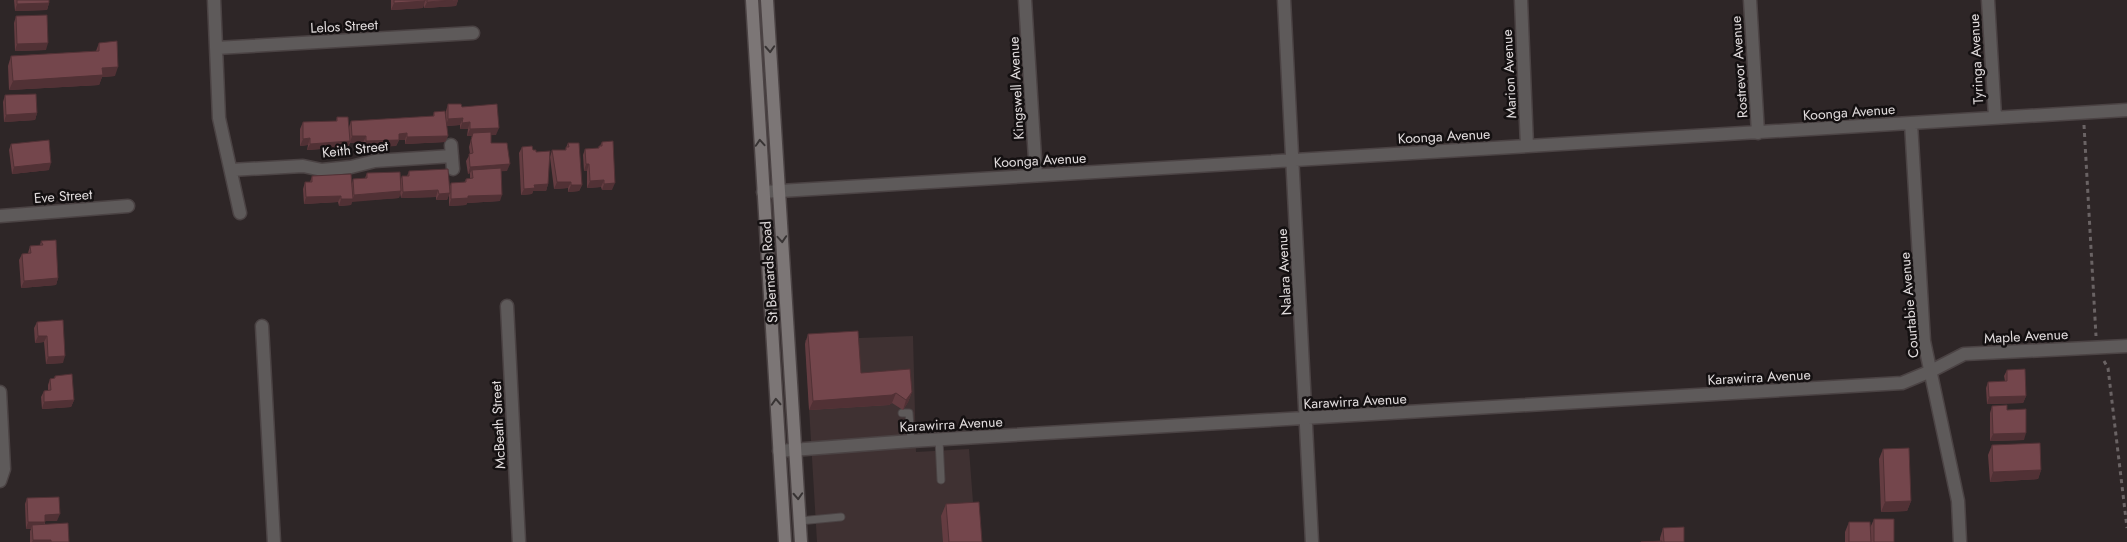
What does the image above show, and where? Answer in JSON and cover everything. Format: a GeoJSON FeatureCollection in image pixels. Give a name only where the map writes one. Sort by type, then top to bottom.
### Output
{"type":"FeatureCollection","features":[{"type":"Feature","properties":{"kind":"main road","name":"St Bernards Road"},"geometry":{"type":"LineString","coordinates":[[752,0],[784,542]]}},
{"type":"Feature","properties":{"kind":"main road","name":"St Bernards Road"},"geometry":{"type":"LineString","coordinates":[[767,0],[801,542]]}},
{"type":"Feature","properties":{"kind":"street"},"geometry":{"type":"LineString","coordinates":[[214,0],[219,118],[240,213]]}},
{"type":"Feature","properties":{"kind":"street","name":"Kingswell Avenue"},"geometry":{"type":"LineString","coordinates":[[1026,0],[1036,175]]}},
{"type":"Feature","properties":{"kind":"street","name":"Nalara Avenue"},"geometry":{"type":"LineString","coordinates":[[1284,0],[1312,542]]}},
{"type":"Feature","properties":{"kind":"street","name":"Marion Avenue"},"geometry":{"type":"LineString","coordinates":[[1521,0],[1527,146]]}},
{"type":"Feature","properties":{"kind":"street","name":"Rostrevor Avenue"},"geometry":{"type":"LineString","coordinates":[[1750,0],[1758,133]]}},
{"type":"Feature","properties":{"kind":"street","name":"Tyringa Avenue"},"geometry":{"type":"LineString","coordinates":[[1988,0],[1995,117]]}},
{"type":"Feature","properties":{"kind":"street","name":"Lelos Street"},"geometry":{"type":"LineString","coordinates":[[216,48],[473,33]]}},
{"type":"Feature","properties":{"kind":"street","name":"Koonga Avenue"},"geometry":{"type":"LineString","coordinates":[[764,192],[2127,110]]}},
{"type":"Feature","properties":{"kind":"street","name":"Courtabie Avenue"},"geometry":{"type":"LineString","coordinates":[[1911,123],[1924,341],[1958,502],[1960,542]]}},
{"type":"Feature","properties":{"kind":"street","name":"Keith Street"},"geometry":{"type":"LineString","coordinates":[[231,170],[303,166],[322,170],[375,162],[452,157]]}},
{"type":"Feature","properties":{"kind":"street","name":"Eve Street"},"geometry":{"type":"LineString","coordinates":[[0,216],[128,206]]}},
{"type":"Feature","properties":{"kind":"street","name":"McBeath Street"},"geometry":{"type":"LineString","coordinates":[[507,306],[519,542]]}},
{"type":"Feature","properties":{"kind":"street"},"geometry":{"type":"LineString","coordinates":[[262,326],[274,542]]}},
{"type":"Feature","properties":{"kind":"street","name":"Maple Avenue"},"geometry":{"type":"LineString","coordinates":[[1931,371],[1964,354],[2127,346]]}},
{"type":"Feature","properties":{"kind":"street","name":"Karawirra Avenue"},"geometry":{"type":"LineString","coordinates":[[779,451],[911,441],[1902,383],[1931,371]]}},
{"type":"Feature","properties":{"kind":"street"},"geometry":{"type":"LineString","coordinates":[[0,392],[4,468],[0,481]]}},
{"type":"Feature","properties":{"kind":"lane"},"geometry":{"type":"LineString","coordinates":[[902,413],[909,413],[911,441]]}},
{"type":"Feature","properties":{"kind":"lane"},"geometry":{"type":"LineString","coordinates":[[939,440],[941,480]]}},
{"type":"Feature","properties":{"kind":"lane"},"geometry":{"type":"LineString","coordinates":[[799,521],[841,518]]}},
{"type":"Feature","properties":{"kind":"path"},"geometry":{"type":"LineString","coordinates":[[2084,112],[2097,348],[2108,368],[2127,528]]}},
{"type":"Feature","properties":{"kind":"shaded area"},"geometry":{"type":"Polygon","coordinates":[[[913,336],[916,452],[969,449],[976,542],[817,542],[805,340],[913,336]]]}},
{"type":"Feature","properties":{"kind":"building"},"geometry":{"type":"Polygon","coordinates":[[[17,0],[49,0],[49,3],[17,4],[17,0]]]}},
{"type":"Feature","properties":{"kind":"building"},"geometry":{"type":"Polygon","coordinates":[[[394,0],[425,0],[425,1],[394,3],[394,0]]]}},
{"type":"Feature","properties":{"kind":"building"},"geometry":{"type":"Polygon","coordinates":[[[427,0],[453,0],[427,2],[427,0]]]}},
{"type":"Feature","properties":{"kind":"building"},"geometry":{"type":"Polygon","coordinates":[[[47,15],[48,43],[17,44],[16,16],[47,15]]]}},
{"type":"Feature","properties":{"kind":"building"},"geometry":{"type":"Polygon","coordinates":[[[117,41],[118,67],[102,68],[103,75],[13,81],[11,56],[99,51],[99,43],[117,41]]]}},
{"type":"Feature","properties":{"kind":"building"},"geometry":{"type":"Polygon","coordinates":[[[36,94],[37,113],[6,115],[5,95],[36,94]]]}},
{"type":"Feature","properties":{"kind":"building"},"geometry":{"type":"Polygon","coordinates":[[[448,104],[461,104],[462,107],[497,104],[499,128],[470,129],[470,122],[462,123],[463,118],[448,119],[448,104]]]}},
{"type":"Feature","properties":{"kind":"building"},"geometry":{"type":"Polygon","coordinates":[[[445,111],[448,136],[407,137],[407,133],[399,134],[399,140],[366,141],[366,136],[352,136],[351,121],[434,116],[434,112],[445,111]]]}},
{"type":"Feature","properties":{"kind":"building"},"geometry":{"type":"Polygon","coordinates":[[[337,117],[348,117],[350,141],[310,144],[310,138],[303,139],[303,122],[337,121],[337,117]]]}},
{"type":"Feature","properties":{"kind":"building"},"geometry":{"type":"Polygon","coordinates":[[[491,132],[491,143],[507,143],[510,164],[470,167],[469,154],[473,153],[471,140],[473,133],[491,132]]]}},
{"type":"Feature","properties":{"kind":"building"},"geometry":{"type":"Polygon","coordinates":[[[49,140],[51,163],[14,167],[11,144],[49,140]]]}},
{"type":"Feature","properties":{"kind":"building"},"geometry":{"type":"Polygon","coordinates":[[[613,141],[615,183],[604,184],[604,180],[590,181],[589,164],[586,164],[585,149],[599,148],[599,146],[602,146],[602,142],[613,141]]]}},
{"type":"Feature","properties":{"kind":"building"},"geometry":{"type":"Polygon","coordinates":[[[568,143],[579,143],[582,185],[571,185],[571,182],[557,182],[552,150],[566,150],[566,147],[569,147],[568,143]]]}},
{"type":"Feature","properties":{"kind":"building"},"geometry":{"type":"Polygon","coordinates":[[[532,146],[536,152],[550,151],[548,184],[534,185],[535,188],[524,189],[522,147],[532,146]]]}},
{"type":"Feature","properties":{"kind":"building"},"geometry":{"type":"Polygon","coordinates":[[[501,168],[502,195],[468,196],[468,198],[451,199],[451,183],[466,182],[466,179],[473,178],[472,170],[501,168]]]}},
{"type":"Feature","properties":{"kind":"building"},"geometry":{"type":"Polygon","coordinates":[[[448,169],[450,193],[439,194],[438,190],[403,192],[402,176],[409,176],[409,171],[448,169]]]}},
{"type":"Feature","properties":{"kind":"building"},"geometry":{"type":"Polygon","coordinates":[[[400,172],[401,191],[354,195],[353,179],[367,178],[367,173],[400,172]]]}},
{"type":"Feature","properties":{"kind":"building"},"geometry":{"type":"Polygon","coordinates":[[[351,174],[353,199],[341,199],[341,196],[306,197],[305,182],[312,182],[312,176],[351,174]]]}},
{"type":"Feature","properties":{"kind":"building"},"geometry":{"type":"Polygon","coordinates":[[[56,240],[58,278],[24,281],[22,254],[31,253],[30,246],[43,245],[41,241],[56,240]]]}},
{"type":"Feature","properties":{"kind":"building"},"geometry":{"type":"Polygon","coordinates":[[[63,320],[65,356],[48,357],[47,336],[38,336],[37,322],[63,320]]]}},
{"type":"Feature","properties":{"kind":"building"},"geometry":{"type":"Polygon","coordinates":[[[858,331],[861,373],[910,369],[912,392],[906,400],[896,393],[892,395],[813,401],[808,334],[858,331]]]}},
{"type":"Feature","properties":{"kind":"building"},"geometry":{"type":"Polygon","coordinates":[[[2025,369],[2026,396],[1989,397],[1988,382],[2007,381],[2007,370],[2025,369]]]}},
{"type":"Feature","properties":{"kind":"building"},"geometry":{"type":"Polygon","coordinates":[[[72,374],[74,400],[44,402],[44,391],[51,390],[50,379],[55,378],[55,376],[72,374]]]}},
{"type":"Feature","properties":{"kind":"building"},"geometry":{"type":"Polygon","coordinates":[[[2007,405],[2007,410],[2026,409],[2026,433],[1993,434],[1992,406],[2007,405]]]}},
{"type":"Feature","properties":{"kind":"building"},"geometry":{"type":"Polygon","coordinates":[[[2040,443],[2041,470],[1993,472],[1992,445],[2040,443]]]}},
{"type":"Feature","properties":{"kind":"building"},"geometry":{"type":"Polygon","coordinates":[[[1909,448],[1911,501],[1885,502],[1883,449],[1909,448]]]}},
{"type":"Feature","properties":{"kind":"building"},"geometry":{"type":"Polygon","coordinates":[[[59,497],[60,514],[45,515],[45,522],[28,522],[27,498],[59,497]]]}},
{"type":"Feature","properties":{"kind":"building"},"geometry":{"type":"Polygon","coordinates":[[[979,502],[982,542],[949,542],[946,504],[979,502]]]}},
{"type":"Feature","properties":{"kind":"building"},"geometry":{"type":"Polygon","coordinates":[[[1874,519],[1894,519],[1894,542],[1874,542],[1874,519]]]}},
{"type":"Feature","properties":{"kind":"building"},"geometry":{"type":"Polygon","coordinates":[[[1849,522],[1870,522],[1871,542],[1849,542],[1849,522]]]}},
{"type":"Feature","properties":{"kind":"building"},"geometry":{"type":"Polygon","coordinates":[[[68,523],[69,542],[33,540],[32,525],[68,523]]]}},
{"type":"Feature","properties":{"kind":"building"},"geometry":{"type":"Polygon","coordinates":[[[1684,527],[1684,542],[1664,542],[1663,528],[1684,527]]]}}]}
